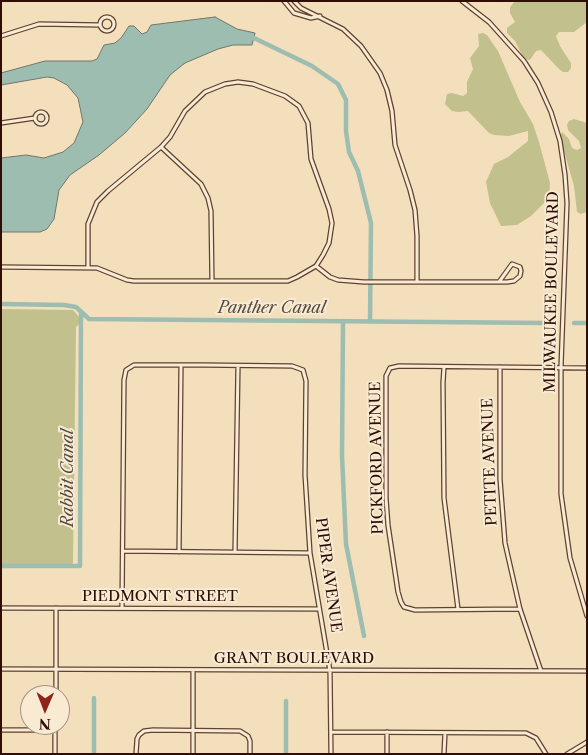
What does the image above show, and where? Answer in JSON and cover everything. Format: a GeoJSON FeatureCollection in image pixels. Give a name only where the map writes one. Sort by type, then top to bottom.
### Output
{"type":"FeatureCollection","features":[{"type":"Feature","properties":{"kind":"street"},"geometry":{"type":"LineString","coordinates":[[290,1],[285,3],[294,13],[311,18],[321,16]]}},
{"type":"Feature","properties":{"kind":"street"},"geometry":{"type":"LineString","coordinates":[[294,1],[301,8],[321,16],[343,29],[361,46],[380,72],[392,111],[395,145],[415,210],[417,282]]}},
{"type":"Feature","properties":{"kind":"street","name":"MILWAUKEE BOULEVARD"},"geometry":{"type":"LineString","coordinates":[[462,1],[489,22],[524,61],[551,112],[560,141],[565,175],[566,203],[560,471],[563,512],[572,565],[587,616]]}},
{"type":"Feature","properties":{"kind":"street"},"geometry":{"type":"LineString","coordinates":[[108,17],[112,19],[114,28],[108,31],[102,29],[100,25],[103,19],[108,17]]}},
{"type":"Feature","properties":{"kind":"street"},"geometry":{"type":"LineString","coordinates":[[1,36],[39,24],[100,25]]}},
{"type":"Feature","properties":{"kind":"street"},"geometry":{"type":"LineString","coordinates":[[1,266],[97,268],[127,280],[288,281],[297,278],[316,266],[329,243],[332,223],[329,209],[311,159],[308,123],[296,103],[259,85],[238,82],[205,92],[189,107],[170,137],[161,147],[97,202],[88,224],[88,267]]}},
{"type":"Feature","properties":{"kind":"street"},"geometry":{"type":"LineString","coordinates":[[40,111],[44,112],[48,117],[46,121],[40,124],[34,118],[35,114],[40,111]]}},
{"type":"Feature","properties":{"kind":"street"},"geometry":{"type":"LineString","coordinates":[[1,123],[34,118]]}},
{"type":"Feature","properties":{"kind":"street"},"geometry":{"type":"LineString","coordinates":[[161,147],[201,184],[208,198],[211,210],[212,280]]}},
{"type":"Feature","properties":{"kind":"street"},"geometry":{"type":"LineString","coordinates":[[316,266],[330,277],[338,280],[364,282],[417,282],[499,282],[507,282],[514,281],[520,276],[520,267],[512,264],[499,282]]}},
{"type":"Feature","properties":{"kind":"street"},"geometry":{"type":"LineString","coordinates":[[122,608],[124,380],[126,370],[134,365],[238,366],[235,552]]}},
{"type":"Feature","properties":{"kind":"street"},"geometry":{"type":"LineString","coordinates":[[179,552],[180,366]]}},
{"type":"Feature","properties":{"kind":"street","name":"PIPER AVENUE"},"geometry":{"type":"LineString","coordinates":[[238,366],[292,366],[302,370],[306,381],[305,475],[310,553],[330,671],[331,754]]}},
{"type":"Feature","properties":{"kind":"street","name":"PICKFORD AVENUE"},"geometry":{"type":"LineString","coordinates":[[444,367],[399,366],[390,368],[386,380],[387,516],[398,592],[404,606],[415,610],[458,609]]}},
{"type":"Feature","properties":{"kind":"street"},"geometry":{"type":"LineString","coordinates":[[520,609],[458,609],[444,498],[444,367],[587,368]]}},
{"type":"Feature","properties":{"kind":"street","name":"PETITE AVENUE"},"geometry":{"type":"LineString","coordinates":[[500,367],[500,501],[505,543],[520,609],[541,671]]}},
{"type":"Feature","properties":{"kind":"street"},"geometry":{"type":"LineString","coordinates":[[123,551],[310,553]]}},
{"type":"Feature","properties":{"kind":"street","name":"PIEDMONT STREET"},"geometry":{"type":"LineString","coordinates":[[1,608],[319,609]]}},
{"type":"Feature","properties":{"kind":"street"},"geometry":{"type":"LineString","coordinates":[[56,608],[56,685]]}},
{"type":"Feature","properties":{"kind":"street","name":"GRANT BOULEVARD"},"geometry":{"type":"LineString","coordinates":[[1,669],[587,671]]}},
{"type":"Feature","properties":{"kind":"street"},"geometry":{"type":"LineString","coordinates":[[193,670],[193,754]]}},
{"type":"Feature","properties":{"kind":"street"},"geometry":{"type":"LineString","coordinates":[[1,730],[20,730]]}},
{"type":"Feature","properties":{"kind":"street"},"geometry":{"type":"LineString","coordinates":[[136,754],[139,734],[148,730],[240,731],[248,736],[250,754]]}},
{"type":"Feature","properties":{"kind":"street"},"geometry":{"type":"LineString","coordinates":[[331,732],[526,733],[536,738],[546,754]]}},
{"type":"Feature","properties":{"kind":"street"},"geometry":{"type":"LineString","coordinates":[[387,732],[387,754]]}},
{"type":"Feature","properties":{"kind":"street"},"geometry":{"type":"LineString","coordinates":[[444,754],[445,732]]}},
{"type":"Feature","properties":{"kind":"street"},"geometry":{"type":"LineString","coordinates":[[55,735],[55,754]]}},
{"type":"Feature","properties":{"kind":"street"},"geometry":{"type":"LineString","coordinates":[[567,754],[587,742]]}},
{"type":"Feature","properties":{"kind":"shaded area"},"geometry":{"type":"Polygon","coordinates":[[[515,1],[587,1],[587,22],[574,32],[559,32],[556,36],[571,63],[571,68],[568,72],[563,72],[559,69],[541,50],[536,51],[530,60],[524,59],[515,41],[507,33],[507,28],[515,22],[510,13],[510,7],[515,1]]]}},
{"type":"Feature","properties":{"kind":"shaded area"},"geometry":{"type":"Polygon","coordinates":[[[215,17],[237,29],[255,33],[252,45],[233,45],[218,49],[185,63],[170,75],[147,109],[125,133],[99,155],[70,175],[59,190],[54,219],[47,229],[40,232],[1,232],[1,158],[26,155],[44,158],[63,152],[74,143],[83,122],[78,98],[67,85],[54,78],[47,77],[1,85],[1,73],[45,61],[92,61],[97,59],[104,45],[115,43],[129,26],[134,26],[142,34],[147,32],[151,25],[215,17]]]}},
{"type":"Feature","properties":{"kind":"shaded area"},"geometry":{"type":"Polygon","coordinates":[[[483,33],[487,35],[498,51],[520,102],[533,124],[550,183],[549,198],[531,216],[517,225],[501,226],[490,203],[486,182],[494,164],[508,157],[528,141],[528,131],[509,136],[494,135],[489,133],[468,111],[452,111],[445,104],[447,94],[452,93],[463,96],[467,93],[467,82],[473,69],[470,58],[479,46],[478,34],[483,33]]]}},
{"type":"Feature","properties":{"kind":"shaded area"},"geometry":{"type":"Polygon","coordinates":[[[574,119],[587,123],[587,212],[581,214],[577,212],[574,186],[560,136],[562,132],[569,139],[572,148],[577,150],[581,148],[579,141],[568,130],[567,125],[569,121],[574,119]]]}},
{"type":"Feature","properties":{"kind":"shaded area"},"geometry":{"type":"Polygon","coordinates":[[[1,309],[73,310],[80,318],[79,324],[76,327],[72,564],[1,564],[1,309]]]}},
{"type":"Feature","properties":{"kind":"waterway"},"geometry":{"type":"LineString","coordinates":[[250,38],[254,38],[312,66],[338,84],[346,100],[346,131],[349,152],[358,171],[371,223],[370,321]]}},
{"type":"Feature","properties":{"kind":"waterway","name":"Panther Canal"},"geometry":{"type":"LineString","coordinates":[[1,304],[64,305],[76,307],[89,319],[547,323]]}},
{"type":"Feature","properties":{"kind":"waterway","name":"Rabbit Canal"},"geometry":{"type":"LineString","coordinates":[[1,566],[80,566],[81,313]]}},
{"type":"Feature","properties":{"kind":"waterway"},"geometry":{"type":"LineString","coordinates":[[343,321],[342,456],[346,544],[364,636]]}},
{"type":"Feature","properties":{"kind":"waterway","name":"Panther Canal"},"geometry":{"type":"LineString","coordinates":[[574,323],[587,323]]}},
{"type":"Feature","properties":{"kind":"waterway"},"geometry":{"type":"LineString","coordinates":[[94,698],[94,754]]}},
{"type":"Feature","properties":{"kind":"waterway"},"geometry":{"type":"LineString","coordinates":[[286,701],[286,754]]}}]}
